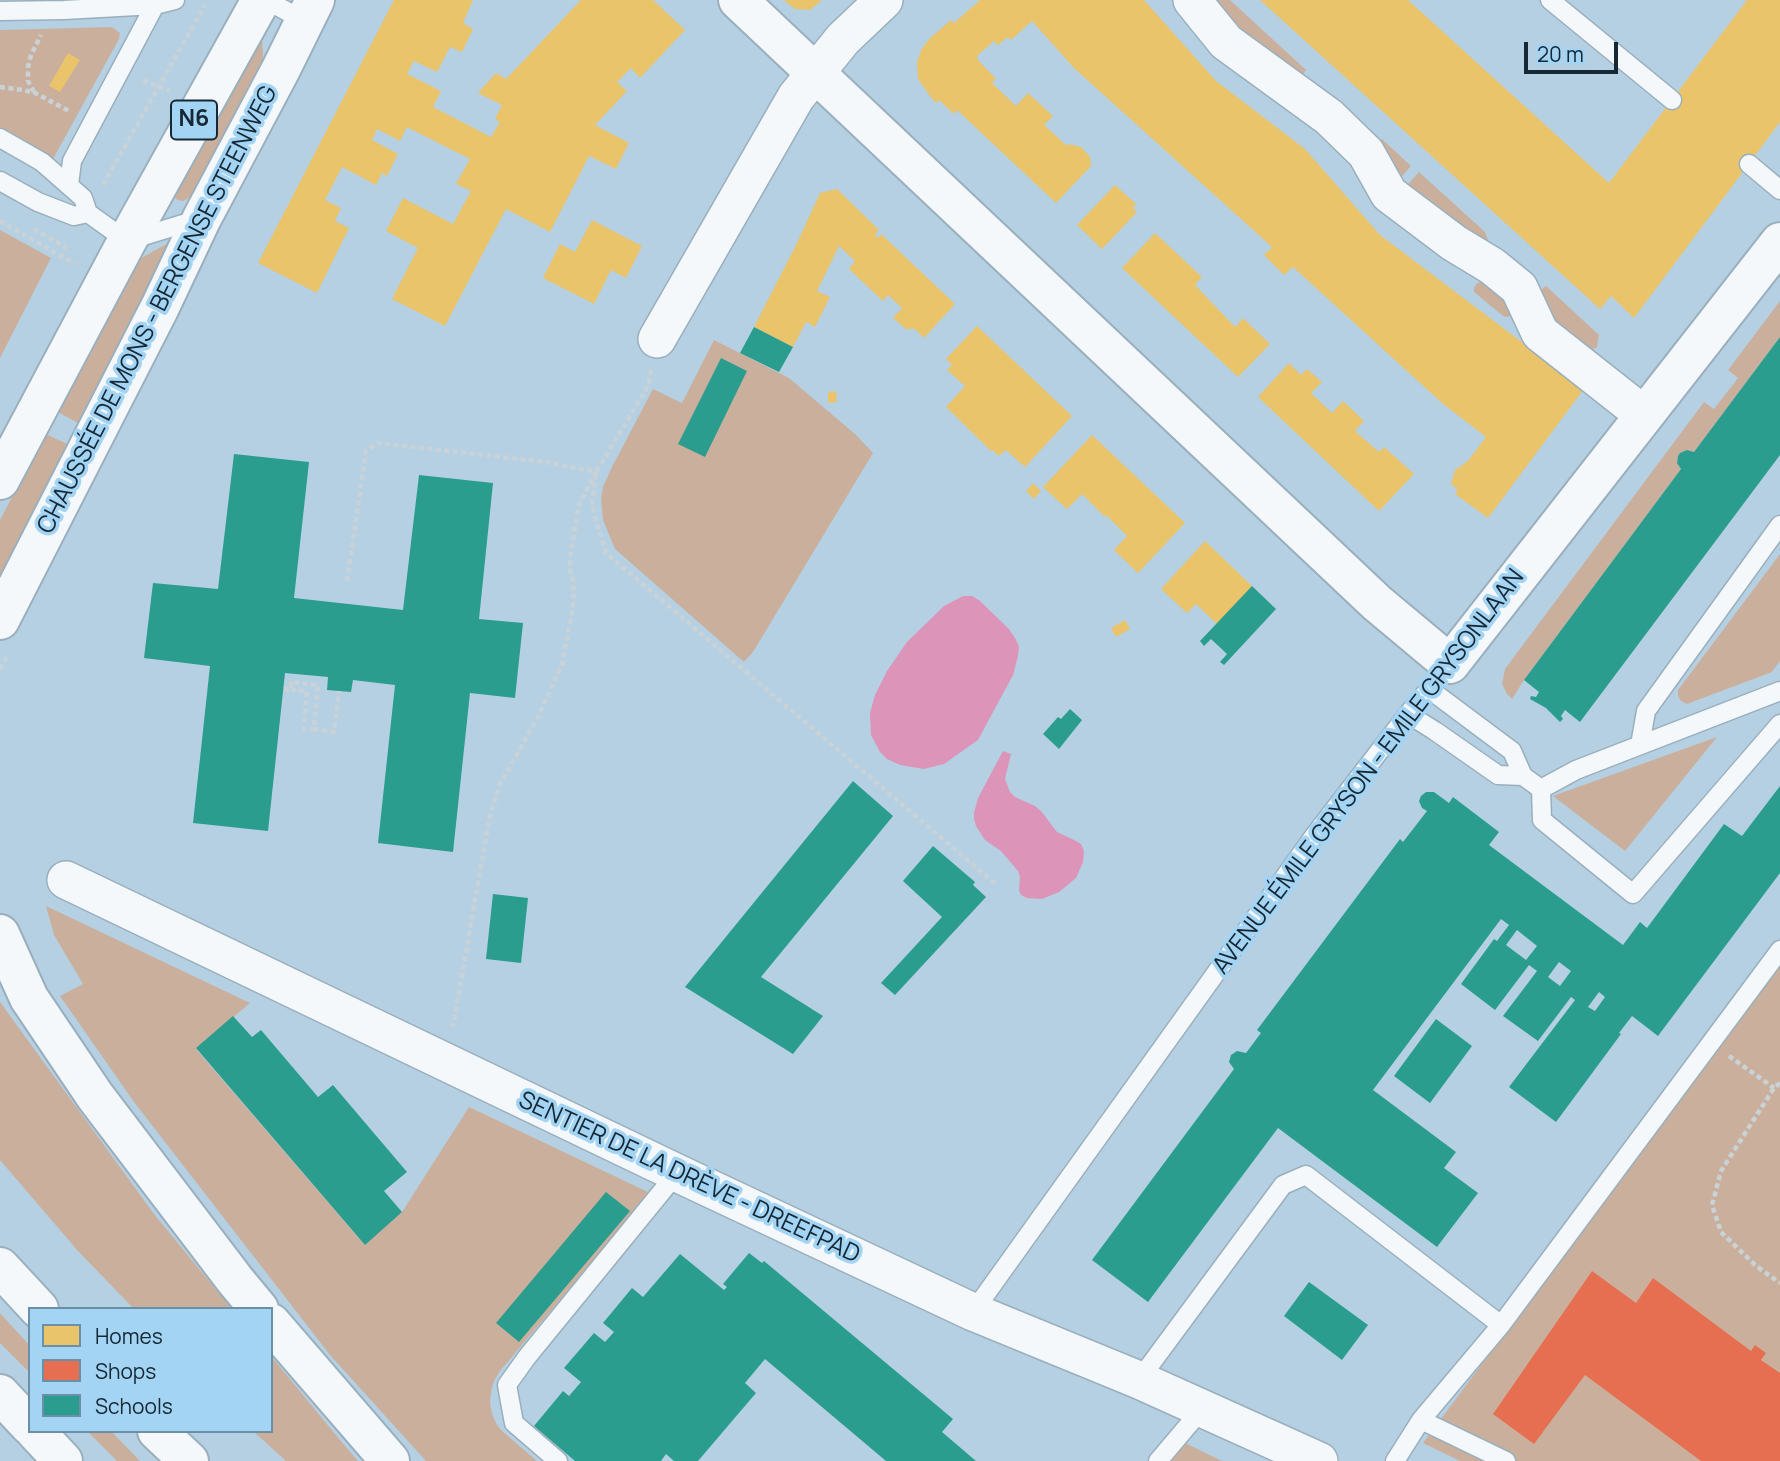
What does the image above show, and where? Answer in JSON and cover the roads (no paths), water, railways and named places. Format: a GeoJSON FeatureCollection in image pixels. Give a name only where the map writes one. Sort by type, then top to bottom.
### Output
{"type":"FeatureCollection","features":[{"type":"Feature","properties":{"kind":"main road","name":"N6"},"geometry":{"type":"LineString","coordinates":[[0,480],[127,240],[264,0]]}},
{"type":"Feature","properties":{"kind":"main road"},"geometry":{"type":"LineString","coordinates":[[738,0],[1377,603],[1439,676]]}},
{"type":"Feature","properties":{"kind":"main road","name":"CHAUSSÉE DE MONS - BERGENSE STEENWEG"},"geometry":{"type":"LineString","coordinates":[[0,620],[154,319],[202,218],[310,11]]}},
{"type":"Feature","properties":{"kind":"main road","name":"AVENUE ÉMILE GRYSON - EMILE GRYSONLAAN"},"geometry":{"type":"LineString","coordinates":[[1439,676],[1780,242]]}},
{"type":"Feature","properties":{"kind":"main road"},"geometry":{"type":"LineString","coordinates":[[0,934],[29,998],[95,1096],[257,1307]]}},
{"type":"Feature","properties":{"kind":"main road"},"geometry":{"type":"LineString","coordinates":[[0,1267],[37,1307]]}},
{"type":"Feature","properties":{"kind":"main road"},"geometry":{"type":"LineString","coordinates":[[273,1326],[390,1461]]}},
{"type":"Feature","properties":{"kind":"main road"},"geometry":{"type":"LineString","coordinates":[[0,1394],[28,1424]]}},
{"type":"Feature","properties":{"kind":"main road"},"geometry":{"type":"LineString","coordinates":[[37,1433],[63,1461]]}},
{"type":"Feature","properties":{"kind":"main road"},"geometry":{"type":"LineString","coordinates":[[159,1433],[189,1461]]}},
{"type":"Feature","properties":{"kind":"street"},"geometry":{"type":"LineString","coordinates":[[657,340],[796,97],[843,39],[884,0]]}},
{"type":"Feature","properties":{"kind":"street"},"geometry":{"type":"LineString","coordinates":[[1192,0],[1226,42],[1329,117],[1366,153],[1389,194],[1520,288],[1540,333],[1644,415]]}},
{"type":"Feature","properties":{"kind":"street","name":"SENTIER DE LA DRÈVE - DREEFPAD"},"geometry":{"type":"LineString","coordinates":[[66,880],[973,1312],[1139,1380],[1319,1461]]}},
{"type":"Feature","properties":{"kind":"lane"},"geometry":{"type":"LineString","coordinates":[[0,11],[155,5],[175,0]]}},
{"type":"Feature","properties":{"kind":"lane"},"geometry":{"type":"LineString","coordinates":[[264,0],[310,11]]}},
{"type":"Feature","properties":{"kind":"lane"},"geometry":{"type":"LineString","coordinates":[[1550,0],[1672,100]]}},
{"type":"Feature","properties":{"kind":"lane"},"geometry":{"type":"LineString","coordinates":[[69,186],[72,161],[155,5]]}},
{"type":"Feature","properties":{"kind":"lane"},"geometry":{"type":"LineString","coordinates":[[0,138],[42,162],[83,198],[88,213],[127,240],[202,218]]}},
{"type":"Feature","properties":{"kind":"lane"},"geometry":{"type":"LineString","coordinates":[[1749,164],[1780,190]]}},
{"type":"Feature","properties":{"kind":"lane"},"geometry":{"type":"LineString","coordinates":[[0,181],[38,202],[74,216],[88,213]]}},
{"type":"Feature","properties":{"kind":"lane"},"geometry":{"type":"LineString","coordinates":[[1640,745],[1646,711],[1780,525]]}},
{"type":"Feature","properties":{"kind":"lane"},"geometry":{"type":"LineString","coordinates":[[1439,676],[1512,751],[1522,776]]}},
{"type":"Feature","properties":{"kind":"lane","name":"AVENUE ÉMILE GRYSON - EMILE GRYSONLAAN"},"geometry":{"type":"LineString","coordinates":[[973,1312],[1314,836],[1439,676]]}},
{"type":"Feature","properties":{"kind":"lane"},"geometry":{"type":"LineString","coordinates":[[1541,789],[1576,770],[1780,691]]}},
{"type":"Feature","properties":{"kind":"lane"},"geometry":{"type":"LineString","coordinates":[[1408,714],[1498,775],[1522,776],[1541,789]]}},
{"type":"Feature","properties":{"kind":"lane"},"geometry":{"type":"LineString","coordinates":[[1541,789],[1542,820],[1633,894],[1780,724]]}},
{"type":"Feature","properties":{"kind":"lane"},"geometry":{"type":"LineString","coordinates":[[1395,1461],[1421,1420],[1501,1325],[1780,950]]}},
{"type":"Feature","properties":{"kind":"lane"},"geometry":{"type":"LineString","coordinates":[[558,1461],[514,1423],[507,1385],[677,1173]]}},
{"type":"Feature","properties":{"kind":"lane"},"geometry":{"type":"LineString","coordinates":[[1139,1380],[1283,1185],[1306,1175],[1501,1325]]}},
{"type":"Feature","properties":{"kind":"lane"},"geometry":{"type":"LineString","coordinates":[[1158,1461],[1202,1409]]}},
{"type":"Feature","properties":{"kind":"lane"},"geometry":{"type":"LineString","coordinates":[[1421,1420],[1506,1461]]}}]}
